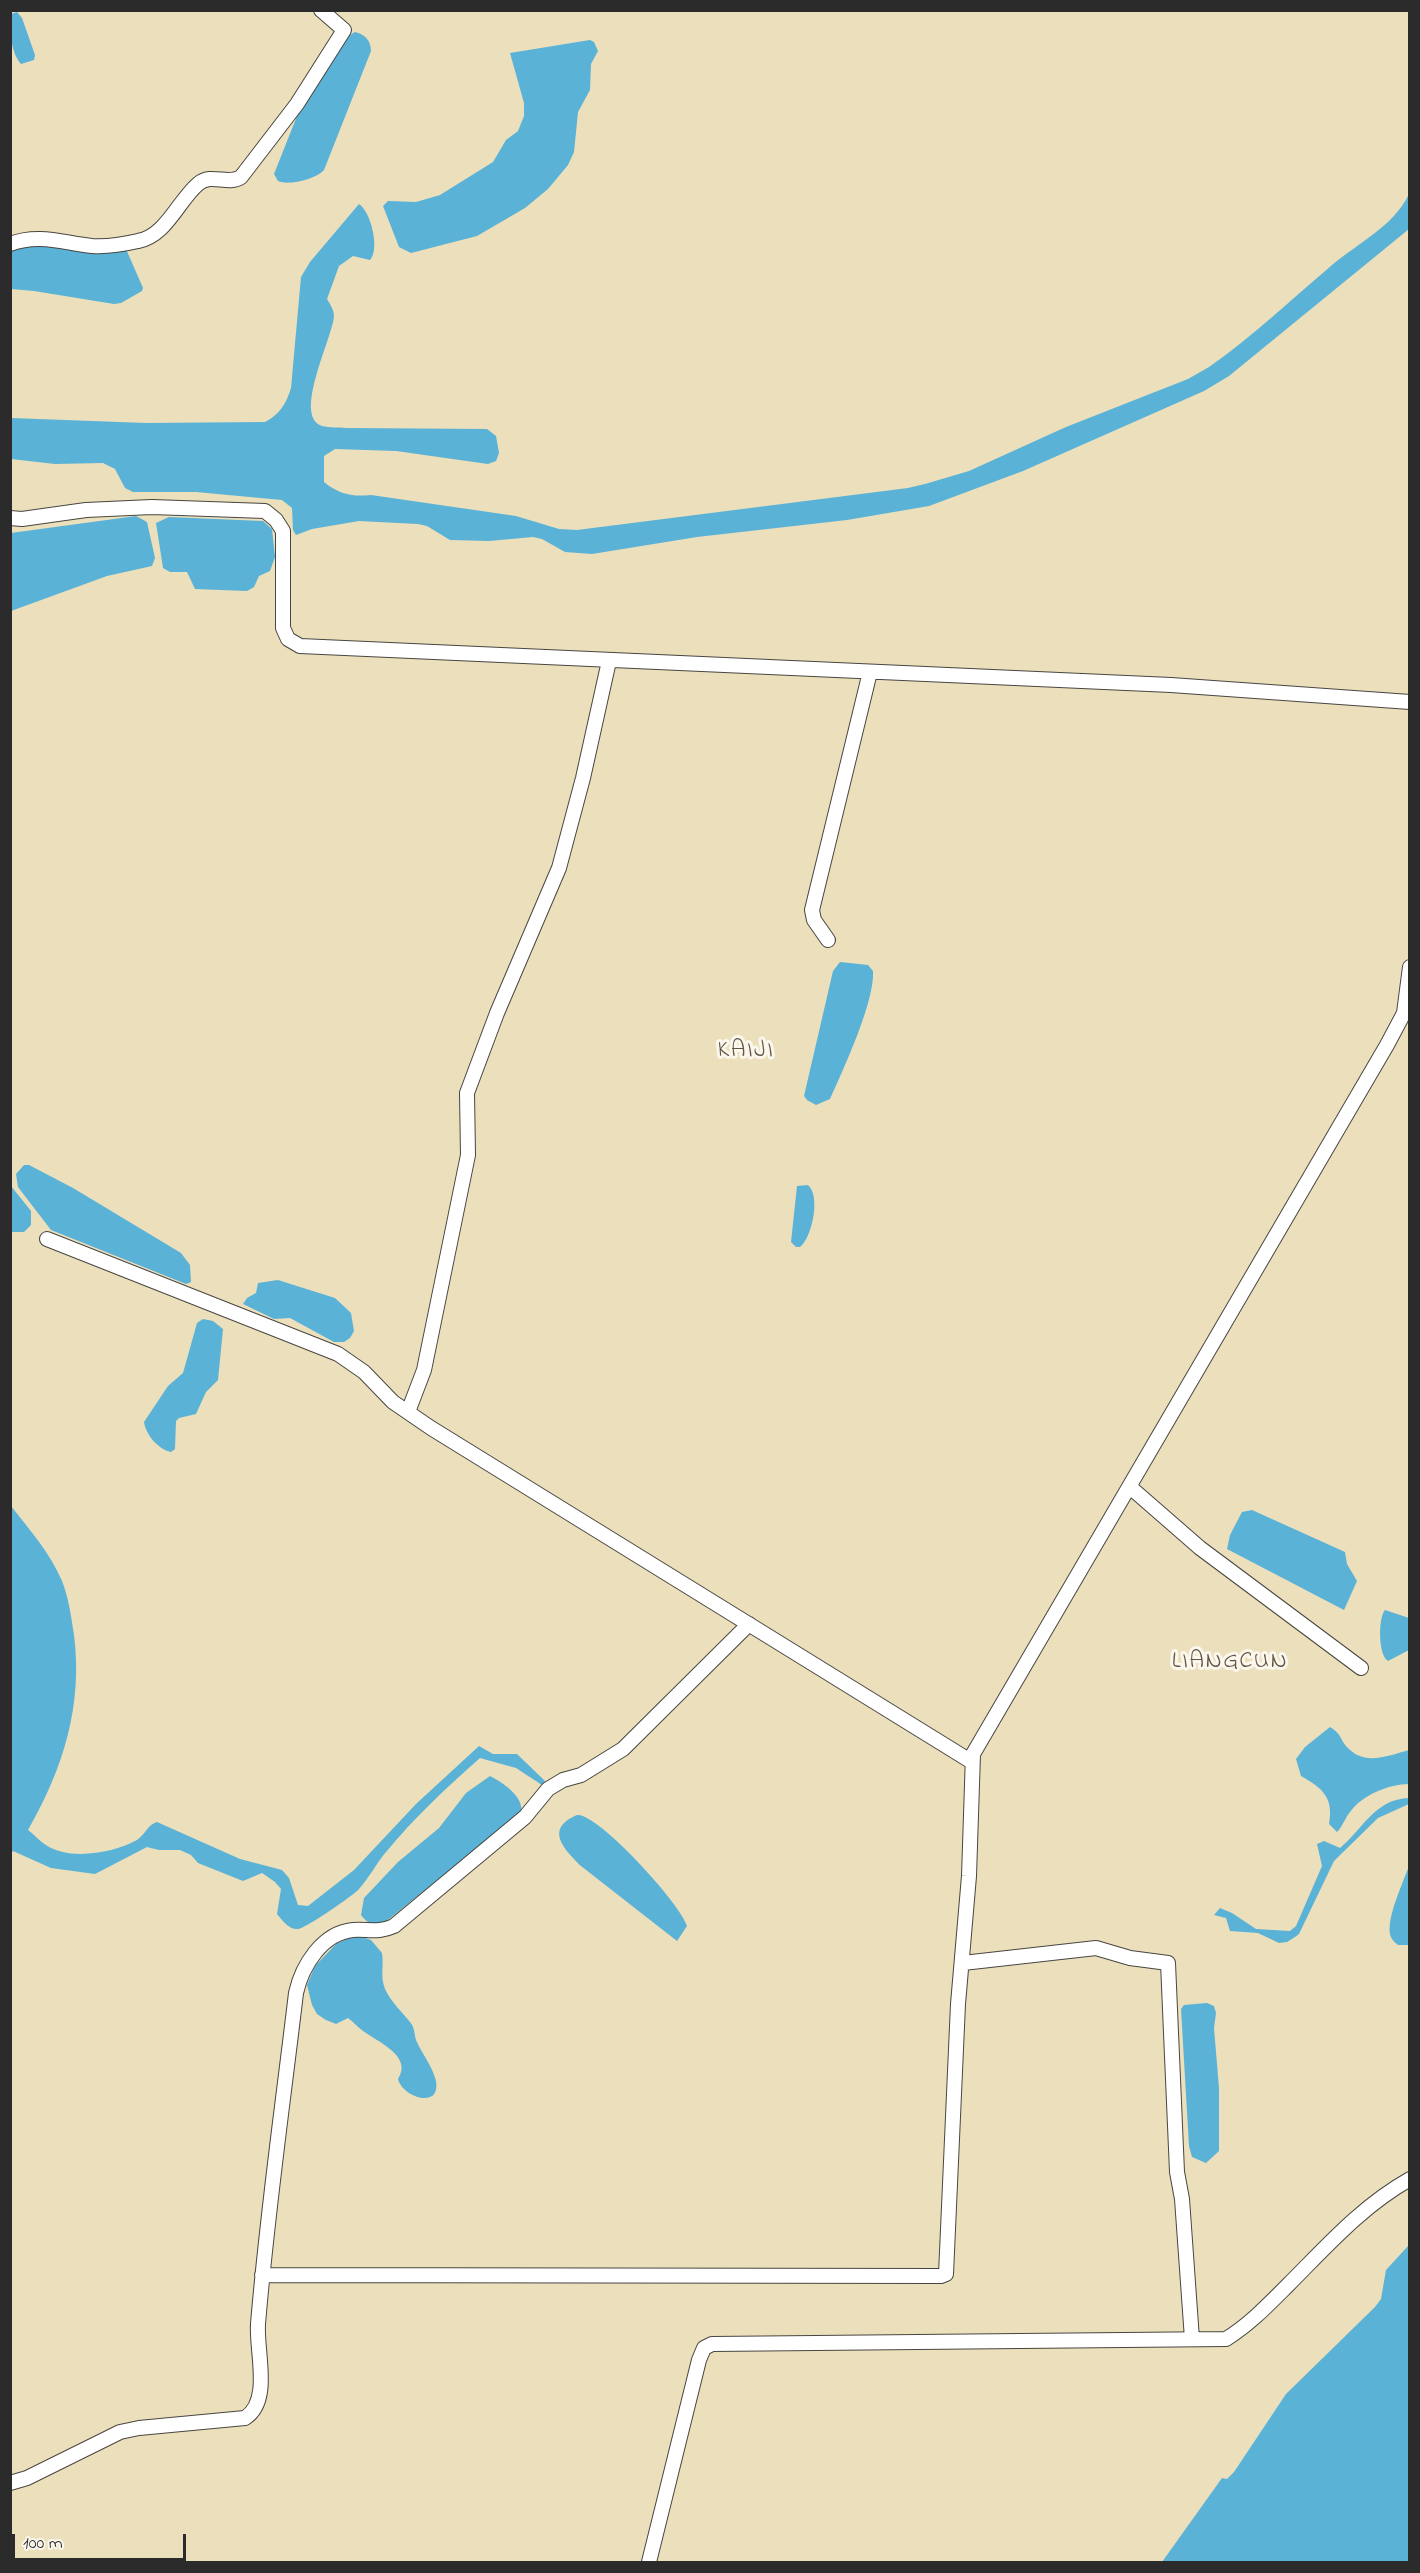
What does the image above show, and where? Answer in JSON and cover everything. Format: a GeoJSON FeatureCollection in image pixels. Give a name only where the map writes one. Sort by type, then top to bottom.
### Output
{"type":"FeatureCollection","features":[{"type":"Feature","properties":{"kind":"street"},"geometry":{"type":"LineString","coordinates":[[10,244],[37,238],[93,246],[144,240],[162,227],[202,181],[213,178],[232,182],[241,177],[297,104],[344,30],[321,10]]}},
{"type":"Feature","properties":{"kind":"street"},"geometry":{"type":"LineString","coordinates":[[10,518],[22,519],[86,510],[152,507],[265,511],[276,520],[283,531],[283,628],[288,639],[297,646],[1171,685],[1410,702]]}},
{"type":"Feature","properties":{"kind":"street"},"geometry":{"type":"LineString","coordinates":[[408,1412],[424,1370],[468,1155],[467,1093],[497,1013],[559,868],[583,778],[609,661]]}},
{"type":"Feature","properties":{"kind":"street"},"geometry":{"type":"LineString","coordinates":[[828,940],[814,920],[812,910],[870,672]]}},
{"type":"Feature","properties":{"kind":"street"},"geometry":{"type":"LineString","coordinates":[[262,2275],[941,2276],[946,2274],[958,2004],[969,1876],[972,1762],[978,1743],[1388,1045],[1407,1009],[1410,967]]}},
{"type":"Feature","properties":{"kind":"street"},"geometry":{"type":"LineString","coordinates":[[46,1239],[351,1361],[393,1402],[408,1412],[972,1762]]}},
{"type":"Feature","properties":{"kind":"street"},"geometry":{"type":"LineString","coordinates":[[1130,1486],[1200,1548],[1361,1668]]}},
{"type":"Feature","properties":{"kind":"street"},"geometry":{"type":"LineString","coordinates":[[10,2484],[27,2478],[120,2432],[139,2428],[245,2418],[253,2413],[258,2406],[261,2393],[257,2330],[262,2275],[296,1993],[306,1964],[328,1942],[343,1932],[356,1930],[378,1932],[394,1926],[525,1817],[548,1789],[563,1780],[581,1775],[623,1749],[749,1624]]}},
{"type":"Feature","properties":{"kind":"street"},"geometry":{"type":"LineString","coordinates":[[963,1963],[1096,1948],[1130,1958],[1168,1963],[1178,2172],[1192,2339]]}},
{"type":"Feature","properties":{"kind":"street"},"geometry":{"type":"LineString","coordinates":[[649,2562],[699,2360],[704,2348],[712,2344],[1226,2339],[1242,2329],[1359,2214],[1387,2192],[1410,2179]]}},
{"type":"Feature","properties":{"kind":"water"},"geometry":{"type":"Polygon","coordinates":[[[17,12],[22,18],[35,55],[34,60],[21,64],[13,47],[11,33],[11,14],[17,12]]]}},
{"type":"Feature","properties":{"kind":"water"},"geometry":{"type":"Polygon","coordinates":[[[355,32],[367,38],[371,51],[324,170],[302,181],[289,183],[278,181],[274,174],[301,106],[348,36],[355,32]]]}},
{"type":"Feature","properties":{"kind":"water"},"geometry":{"type":"Polygon","coordinates":[[[590,40],[594,42],[598,51],[591,64],[590,90],[578,112],[574,152],[568,165],[548,189],[525,208],[477,236],[411,253],[399,247],[383,206],[388,201],[416,202],[440,195],[493,162],[506,140],[518,131],[524,116],[524,103],[510,53],[590,40]]]}},
{"type":"Feature","properties":{"kind":"water"},"geometry":{"type":"Polygon","coordinates":[[[1409,194],[1409,229],[1229,376],[1204,391],[1023,471],[929,506],[847,520],[697,537],[592,554],[565,552],[542,539],[533,537],[489,541],[450,540],[427,526],[418,524],[359,521],[312,529],[296,535],[293,530],[292,508],[282,500],[196,492],[133,492],[125,488],[115,469],[103,463],[55,464],[11,459],[11,418],[146,423],[265,422],[275,416],[282,408],[291,388],[301,277],[310,262],[359,204],[367,215],[373,231],[373,255],[370,260],[353,256],[339,266],[327,299],[334,316],[312,392],[311,408],[314,419],[322,426],[346,428],[487,429],[496,436],[499,453],[496,461],[488,464],[396,451],[335,449],[324,456],[324,482],[340,492],[516,516],[559,529],[577,530],[908,488],[969,471],[1066,427],[1188,379],[1209,367],[1256,331],[1332,265],[1385,225],[1409,194]]]}},
{"type":"Feature","properties":{"kind":"water"},"geometry":{"type":"Polygon","coordinates":[[[19,245],[126,249],[143,288],[142,291],[121,303],[114,304],[11,289],[10,248],[19,245]]]}},
{"type":"Feature","properties":{"kind":"water"},"geometry":{"type":"Polygon","coordinates":[[[136,516],[147,522],[155,558],[152,566],[107,576],[11,611],[11,533],[136,516]]]}},
{"type":"Feature","properties":{"kind":"water"},"geometry":{"type":"Polygon","coordinates":[[[169,517],[263,521],[272,529],[275,557],[270,571],[259,576],[254,587],[247,591],[195,589],[187,572],[170,572],[163,568],[156,523],[169,517]]]}},
{"type":"Feature","properties":{"kind":"water"},"geometry":{"type":"Polygon","coordinates":[[[840,962],[868,965],[873,971],[872,984],[864,1017],[830,1099],[816,1105],[804,1096],[833,971],[840,962]]]}},
{"type":"Feature","properties":{"kind":"water"},"geometry":{"type":"Polygon","coordinates":[[[24,1165],[29,1165],[73,1188],[181,1253],[190,1265],[191,1282],[186,1284],[51,1230],[18,1187],[16,1174],[24,1165]]]}},
{"type":"Feature","properties":{"kind":"water"},"geometry":{"type":"Polygon","coordinates":[[[808,1185],[814,1198],[813,1217],[808,1235],[800,1247],[796,1247],[791,1242],[797,1186],[808,1185]]]}},
{"type":"Feature","properties":{"kind":"water"},"geometry":{"type":"Polygon","coordinates":[[[11,1186],[31,1211],[31,1225],[24,1232],[11,1232],[11,1186]]]}},
{"type":"Feature","properties":{"kind":"water"},"geometry":{"type":"Polygon","coordinates":[[[278,1280],[335,1298],[351,1313],[354,1331],[350,1338],[344,1342],[334,1342],[290,1318],[274,1319],[243,1304],[247,1298],[256,1293],[258,1283],[278,1280]]]}},
{"type":"Feature","properties":{"kind":"water"},"geometry":{"type":"Polygon","coordinates":[[[203,1319],[213,1321],[223,1329],[218,1380],[206,1392],[196,1414],[179,1418],[176,1421],[175,1449],[171,1452],[153,1441],[144,1422],[168,1386],[183,1373],[197,1323],[203,1319]]]}},
{"type":"Feature","properties":{"kind":"water"},"geometry":{"type":"Polygon","coordinates":[[[11,1506],[52,1561],[62,1581],[70,1608],[74,1635],[76,1687],[68,1736],[51,1784],[28,1830],[46,1845],[67,1853],[104,1852],[137,1840],[157,1822],[240,1859],[282,1870],[289,1878],[298,1905],[308,1906],[354,1870],[416,1804],[479,1746],[493,1754],[517,1754],[545,1781],[542,1785],[516,1768],[480,1758],[408,1827],[359,1889],[310,1924],[298,1929],[283,1922],[277,1914],[281,1889],[262,1873],[243,1881],[198,1863],[191,1855],[180,1850],[159,1850],[147,1847],[95,1874],[51,1868],[13,1851],[11,1853],[11,1506]]]}},
{"type":"Feature","properties":{"kind":"water"},"geometry":{"type":"Polygon","coordinates":[[[1252,1510],[1345,1552],[1347,1564],[1357,1581],[1344,1610],[1227,1549],[1230,1535],[1242,1512],[1252,1510]]]}},
{"type":"Feature","properties":{"kind":"water"},"geometry":{"type":"Polygon","coordinates":[[[1385,1610],[1409,1618],[1409,1650],[1388,1661],[1382,1652],[1380,1636],[1381,1620],[1385,1610]]]}},
{"type":"Feature","properties":{"kind":"water"},"geometry":{"type":"Polygon","coordinates":[[[1330,1727],[1349,1749],[1363,1757],[1378,1758],[1409,1750],[1409,1784],[1385,1788],[1361,1800],[1337,1832],[1329,1824],[1330,1807],[1325,1794],[1301,1776],[1296,1759],[1305,1747],[1330,1727]]]}},
{"type":"Feature","properties":{"kind":"water"},"geometry":{"type":"Polygon","coordinates":[[[490,1776],[506,1786],[516,1796],[520,1801],[521,1813],[389,1919],[377,1924],[367,1921],[361,1915],[364,1898],[398,1862],[439,1828],[466,1793],[490,1776]]]}},
{"type":"Feature","properties":{"kind":"water"},"geometry":{"type":"Polygon","coordinates":[[[1409,1798],[1409,1804],[1378,1818],[1334,1861],[1299,1934],[1287,1942],[1279,1943],[1258,1933],[1230,1931],[1226,1918],[1214,1915],[1220,1908],[1256,1929],[1290,1931],[1296,1926],[1322,1866],[1317,1844],[1324,1841],[1340,1848],[1378,1809],[1397,1800],[1409,1798]]]}},
{"type":"Feature","properties":{"kind":"water"},"geometry":{"type":"Polygon","coordinates":[[[577,1815],[587,1818],[602,1828],[655,1880],[687,1926],[677,1941],[581,1866],[569,1853],[559,1833],[561,1826],[577,1815]]]}},
{"type":"Feature","properties":{"kind":"water"},"geometry":{"type":"Polygon","coordinates":[[[1409,1866],[1409,1945],[1398,1945],[1390,1936],[1391,1918],[1409,1866]]]}},
{"type":"Feature","properties":{"kind":"water"},"geometry":{"type":"Polygon","coordinates":[[[357,1935],[371,1940],[382,1953],[385,1989],[393,2003],[413,2026],[416,2040],[436,2081],[436,2090],[427,2098],[413,2095],[401,2085],[398,2079],[401,2063],[392,2050],[348,2018],[336,2024],[317,2014],[312,2005],[307,1985],[315,1966],[337,1943],[357,1935]]]}},
{"type":"Feature","properties":{"kind":"water"},"geometry":{"type":"Polygon","coordinates":[[[1207,2003],[1214,2006],[1216,2013],[1214,2028],[1219,2088],[1219,2151],[1206,2163],[1192,2157],[1189,2146],[1181,2009],[1184,2005],[1207,2003]]]}},
{"type":"Feature","properties":{"kind":"water"},"geometry":{"type":"Polygon","coordinates":[[[1409,2245],[1409,2562],[1162,2562],[1222,2478],[1227,2479],[1234,2472],[1286,2394],[1375,2307],[1381,2299],[1386,2270],[1409,2245]]]}},
{"type":"Feature","properties":{"kind":"district","name":"KAIJI"},"geometry":{"type":"Point","coordinates":[746,1052]}},
{"type":"Feature","properties":{"kind":"district","name":"LIANGCUN"},"geometry":{"type":"Point","coordinates":[1230,1663]}}]}
